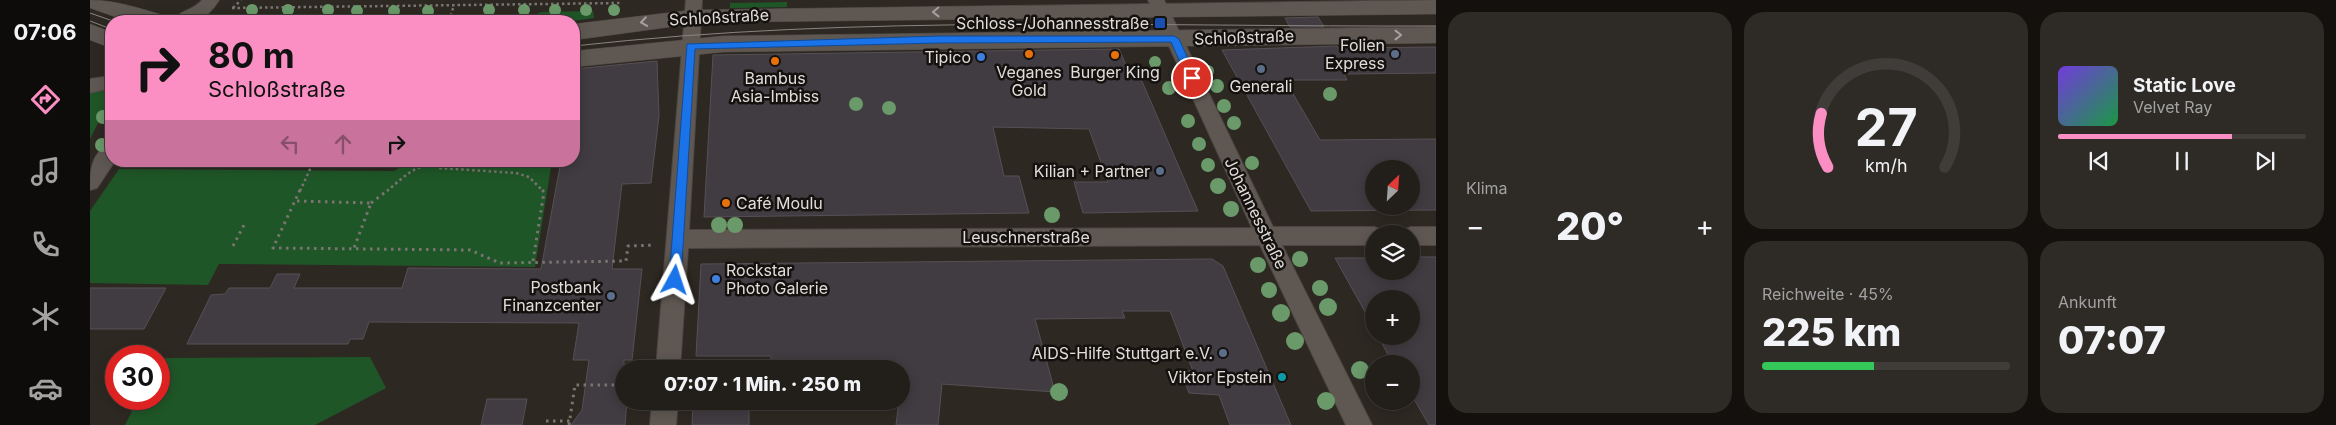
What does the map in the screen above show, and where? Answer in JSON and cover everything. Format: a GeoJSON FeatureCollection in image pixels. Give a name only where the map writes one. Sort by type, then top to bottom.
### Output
{"type":"FeatureCollection","features":[{"type":"Feature","properties":{"kind":"street"},"geometry":{"type":"LineString","coordinates":[[90,0],[132,15]]}},
{"type":"Feature","properties":{"kind":"street"},"geometry":{"type":"LineString","coordinates":[[194,15],[204,10],[211,0]]}},
{"type":"Feature","properties":{"kind":"street","name":"Schloßstraße"},"geometry":{"type":"LineString","coordinates":[[580,31],[693,8],[1158,4],[1436,7]]}},
{"type":"Feature","properties":{"kind":"street","name":"Johannesstraße"},"geometry":{"type":"LineString","coordinates":[[1158,4],[1267,237],[1359,425]]}},
{"type":"Feature","properties":{"kind":"street"},"geometry":{"type":"LineString","coordinates":[[669,360],[693,8]]}},
{"type":"Feature","properties":{"kind":"street"},"geometry":{"type":"LineString","coordinates":[[90,32],[105,38]]}},
{"type":"Feature","properties":{"kind":"street","name":"Schloßstraße"},"geometry":{"type":"LineString","coordinates":[[580,58],[690,46],[930,40],[1436,35]]}},
{"type":"Feature","properties":{"kind":"street"},"geometry":{"type":"LineString","coordinates":[[90,86],[105,83]]}},
{"type":"Feature","properties":{"kind":"street"},"geometry":{"type":"LineString","coordinates":[[90,182],[105,161]]}},
{"type":"Feature","properties":{"kind":"street","name":"Leuschnerstraße"},"geometry":{"type":"LineString","coordinates":[[678,239],[1365,236]]}},
{"type":"Feature","properties":{"kind":"street"},"geometry":{"type":"LineString","coordinates":[[1420,236],[1436,236]]}},
{"type":"Feature","properties":{"kind":"street"},"geometry":{"type":"LineString","coordinates":[[663,425],[664,410]]}},
{"type":"Feature","properties":{"kind":"path"},"geometry":{"type":"LineString","coordinates":[[478,4],[480,0]]}},
{"type":"Feature","properties":{"kind":"path"},"geometry":{"type":"LineString","coordinates":[[232,8],[622,3]]}},
{"type":"Feature","properties":{"kind":"path"},"geometry":{"type":"LineString","coordinates":[[451,15],[454,5]]}},
{"type":"Feature","properties":{"kind":"path"},"geometry":{"type":"LineString","coordinates":[[311,167],[273,248],[470,250],[500,262],[626,261],[628,246],[652,245],[678,239]]}},
{"type":"Feature","properties":{"kind":"path"},"geometry":{"type":"LineString","coordinates":[[354,248],[372,203],[419,167]]}},
{"type":"Feature","properties":{"kind":"path"},"geometry":{"type":"LineString","coordinates":[[437,167],[516,173],[529,177],[544,192],[533,261]]}},
{"type":"Feature","properties":{"kind":"path"},"geometry":{"type":"LineString","coordinates":[[296,201],[372,203]]}},
{"type":"Feature","properties":{"kind":"path"},"geometry":{"type":"LineString","coordinates":[[233,246],[244,225]]}},
{"type":"Feature","properties":{"kind":"path"},"geometry":{"type":"LineString","coordinates":[[546,421],[569,423],[575,385],[615,385]]}},
{"type":"Feature","properties":{"kind":"green space"},"geometry":{"type":"Polygon","coordinates":[[[787,2],[787,7],[730,8],[730,3],[787,2]]]}},
{"type":"Feature","properties":{"kind":"green space"},"geometry":{"type":"Polygon","coordinates":[[[593,11],[594,18],[580,20],[580,15],[534,15],[541,12],[593,11]]]}},
{"type":"Feature","properties":{"kind":"green space"},"geometry":{"type":"Polygon","coordinates":[[[105,78],[105,109],[90,139],[90,80],[105,78]]]}},
{"type":"Feature","properties":{"kind":"green space"},"geometry":{"type":"Polygon","coordinates":[[[401,167],[551,167],[535,267],[219,264],[208,285],[90,283],[90,211],[119,169],[394,171],[401,167]]]}},
{"type":"Feature","properties":{"kind":"green space"},"geometry":{"type":"Polygon","coordinates":[[[370,357],[386,388],[315,425],[125,425],[132,410],[170,410],[170,358],[370,357]]]}},
{"type":"Feature","properties":{"kind":"building"},"geometry":{"type":"Polygon","coordinates":[[[1318,17],[1324,27],[1290,27],[1285,18],[1318,17]]]}},
{"type":"Feature","properties":{"kind":"building"},"geometry":{"type":"Polygon","coordinates":[[[1337,46],[1338,48],[1436,47],[1436,73],[1344,74],[1347,80],[1285,80],[1320,140],[1436,139],[1436,210],[1420,210],[1420,160],[1365,160],[1365,211],[1311,211],[1222,50],[1337,46]]]}},
{"type":"Feature","properties":{"kind":"building"},"geometry":{"type":"Polygon","coordinates":[[[1119,49],[1129,72],[1138,72],[1198,211],[1083,213],[1074,182],[1108,182],[1089,129],[993,127],[1004,176],[1019,176],[1029,213],[704,217],[713,55],[1119,49]]]}},
{"type":"Feature","properties":{"kind":"building"},"geometry":{"type":"Polygon","coordinates":[[[657,61],[659,116],[651,183],[622,184],[612,269],[642,269],[632,360],[615,360],[615,410],[626,410],[625,425],[571,425],[582,410],[589,360],[573,360],[579,323],[369,322],[363,339],[350,339],[348,344],[187,344],[211,295],[225,294],[229,288],[270,288],[277,274],[300,274],[294,288],[402,288],[408,268],[541,269],[560,167],[580,167],[580,68],[657,61]]]}},
{"type":"Feature","properties":{"kind":"building"},"geometry":{"type":"Polygon","coordinates":[[[1420,257],[1436,257],[1436,425],[1429,425],[1420,410],[1420,355],[1388,355],[1383,345],[1420,345],[1420,290],[1365,290],[1365,312],[1335,258],[1365,258],[1365,280],[1420,280],[1420,257]]]}},
{"type":"Feature","properties":{"kind":"building"},"geometry":{"type":"Polygon","coordinates":[[[1212,259],[1223,266],[1291,425],[1230,425],[1219,395],[1189,393],[1181,371],[1193,371],[1170,311],[1122,311],[1125,318],[1035,319],[1055,392],[942,384],[938,425],[896,425],[898,410],[910,410],[910,360],[771,360],[771,356],[696,356],[701,264],[1212,259]]]}},
{"type":"Feature","properties":{"kind":"building"},"geometry":{"type":"Polygon","coordinates":[[[90,288],[166,288],[144,329],[90,329],[90,288]]]}},
{"type":"Feature","properties":{"kind":"building"},"geometry":{"type":"Polygon","coordinates":[[[487,399],[527,399],[522,425],[481,425],[487,399]]]}},
{"type":"Feature","properties":{"kind":"building"},"geometry":{"type":"Polygon","coordinates":[[[693,410],[749,410],[749,425],[692,425],[693,410]]]}},
{"type":"Feature","properties":{"kind":"tram line"},"geometry":{"type":"LineString","coordinates":[[90,13],[105,18]]}},
{"type":"Feature","properties":{"kind":"tram line"},"geometry":{"type":"LineString","coordinates":[[90,21],[105,27]]}},
{"type":"Feature","properties":{"kind":"tram line"},"geometry":{"type":"LineString","coordinates":[[580,45],[681,36],[897,26],[1005,24],[1436,26]]}},
{"type":"Feature","properties":{"kind":"place","name":"Schloss-/Johannesstraße"},"geometry":{"type":"Point","coordinates":[1160,23]}},
{"type":"Feature","properties":{"kind":"place","name":"Veganes Gold"},"geometry":{"type":"Point","coordinates":[1029,54]}},
{"type":"Feature","properties":{"kind":"place","name":"Folien Express"},"geometry":{"type":"Point","coordinates":[1395,54]}},
{"type":"Feature","properties":{"kind":"place","name":"Burger King"},"geometry":{"type":"Point","coordinates":[1115,55]}},
{"type":"Feature","properties":{"kind":"place","name":"Tipico"},"geometry":{"type":"Point","coordinates":[981,57]}},
{"type":"Feature","properties":{"kind":"place","name":"Bambus Asia-Imbiss"},"geometry":{"type":"Point","coordinates":[775,61]}},
{"type":"Feature","properties":{"kind":"place","name":"Generali"},"geometry":{"type":"Point","coordinates":[1261,69]}},
{"type":"Feature","properties":{"kind":"place","name":"Kilian + Partner"},"geometry":{"type":"Point","coordinates":[1160,171]}},
{"type":"Feature","properties":{"kind":"place","name":"Café Moulu"},"geometry":{"type":"Point","coordinates":[726,203]}},
{"type":"Feature","properties":{"kind":"place","name":"Rockstar Photo Galerie"},"geometry":{"type":"Point","coordinates":[716,279]}},
{"type":"Feature","properties":{"kind":"place","name":"Postbank Finanzcenter"},"geometry":{"type":"Point","coordinates":[611,296]}},
{"type":"Feature","properties":{"kind":"place","name":"AIDS-Hilfe Stuttgart e.V."},"geometry":{"type":"Point","coordinates":[1223,353]}},
{"type":"Feature","properties":{"kind":"place","name":"Viktor Epstein"},"geometry":{"type":"Point","coordinates":[1282,377]}},
{"type":"Feature","properties":{"kind":"route"},"geometry":{"type":"LineString","coordinates":[[675,280],[690,46],[939,40],[1174,39],[1192,78]]}}]}
